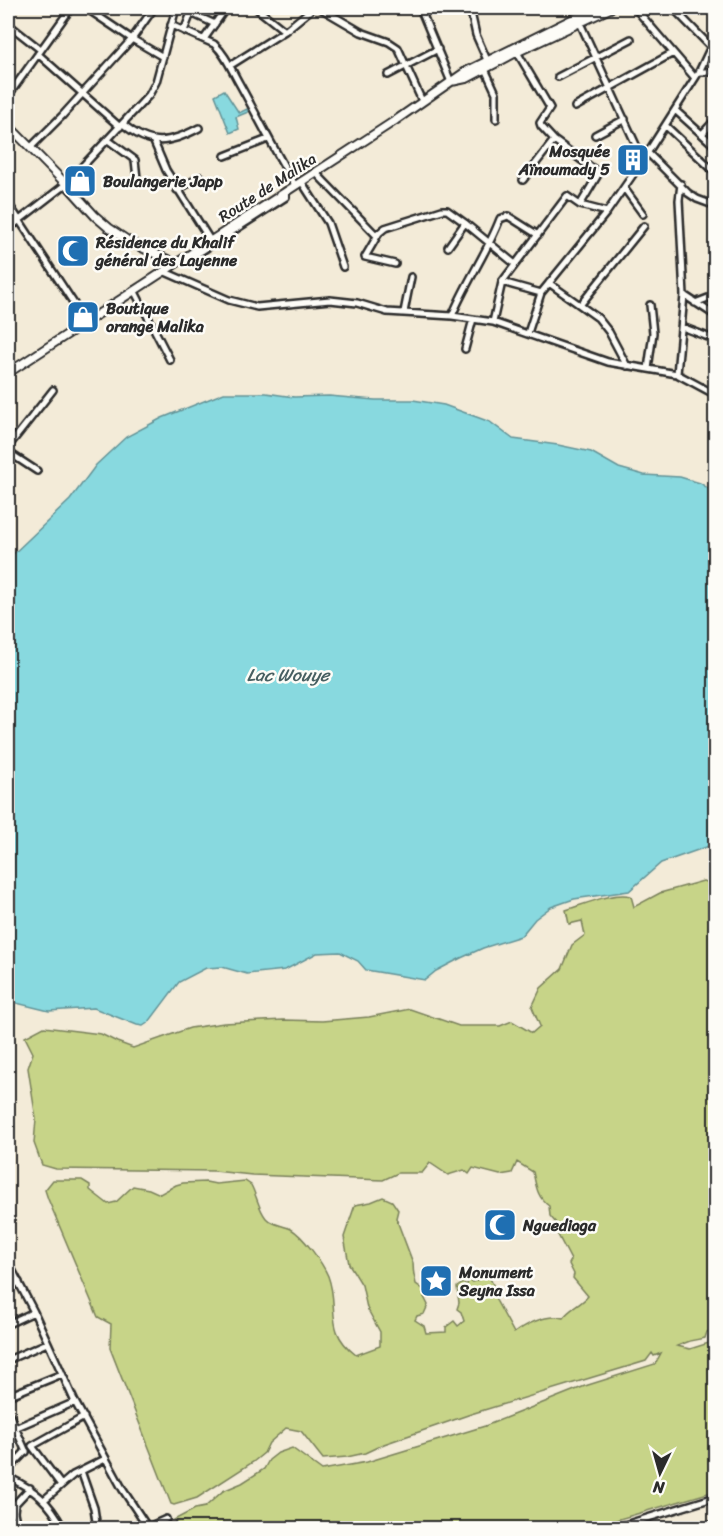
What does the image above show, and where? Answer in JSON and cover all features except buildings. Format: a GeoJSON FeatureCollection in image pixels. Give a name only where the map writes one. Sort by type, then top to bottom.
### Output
{"type":"FeatureCollection","features":[{"type":"Feature","properties":{"kind":"highway"},"geometry":{"type":"LineString","coordinates":[[707,1528],[716,1526]]}},
{"type":"Feature","properties":{"kind":"main road","name":"Route de Malika"},"geometry":{"type":"LineString","coordinates":[[8,373],[451,82],[487,60],[582,10],[595,8]]}},
{"type":"Feature","properties":{"kind":"main road","name":"Route de Malika"},"geometry":{"type":"LineString","coordinates":[[451,82],[468,78],[517,52],[611,8]]}},
{"type":"Feature","properties":{"kind":"main road"},"geometry":{"type":"LineString","coordinates":[[8,124],[109,228],[130,242],[175,263]]}},
{"type":"Feature","properties":{"kind":"street"},"geometry":{"type":"LineString","coordinates":[[8,96],[71,8]]}},
{"type":"Feature","properties":{"kind":"street"},"geometry":{"type":"LineString","coordinates":[[86,8],[163,57]]}},
{"type":"Feature","properties":{"kind":"street"},"geometry":{"type":"LineString","coordinates":[[31,147],[132,39],[154,8]]}},
{"type":"Feature","properties":{"kind":"street"},"geometry":{"type":"LineString","coordinates":[[8,229],[66,184],[122,126],[153,88],[176,8]]}},
{"type":"Feature","properties":{"kind":"street"},"geometry":{"type":"LineString","coordinates":[[204,39],[224,8]]}},
{"type":"Feature","properties":{"kind":"street"},"geometry":{"type":"LineString","coordinates":[[256,8],[285,31]]}},
{"type":"Feature","properties":{"kind":"street"},"geometry":{"type":"LineString","coordinates":[[231,65],[285,31],[313,8]]}},
{"type":"Feature","properties":{"kind":"street"},"geometry":{"type":"LineString","coordinates":[[320,8],[361,32],[389,42],[398,48],[422,101]]}},
{"type":"Feature","properties":{"kind":"street"},"geometry":{"type":"LineString","coordinates":[[420,8],[451,82]]}},
{"type":"Feature","properties":{"kind":"street"},"geometry":{"type":"LineString","coordinates":[[470,8],[476,35],[487,60]]}},
{"type":"Feature","properties":{"kind":"street"},"geometry":{"type":"LineString","coordinates":[[634,8],[673,53],[697,75]]}},
{"type":"Feature","properties":{"kind":"street"},"geometry":{"type":"LineString","coordinates":[[673,8],[711,47]]}},
{"type":"Feature","properties":{"kind":"street"},"geometry":{"type":"LineString","coordinates":[[184,31],[192,10],[215,24]]}},
{"type":"Feature","properties":{"kind":"street"},"geometry":{"type":"LineString","coordinates":[[580,23],[643,160]]}},
{"type":"Feature","properties":{"kind":"street"},"geometry":{"type":"LineString","coordinates":[[8,24],[82,93],[122,126],[138,135],[154,142],[170,141],[199,128]]}},
{"type":"Feature","properties":{"kind":"street"},"geometry":{"type":"LineString","coordinates":[[171,25],[214,44],[231,65],[268,139],[328,223],[343,267]]}},
{"type":"Feature","properties":{"kind":"street"},"geometry":{"type":"LineString","coordinates":[[528,333],[541,293],[607,212],[648,153],[697,75],[716,36]]}},
{"type":"Feature","properties":{"kind":"street"},"geometry":{"type":"LineString","coordinates":[[558,77],[631,39]]}},
{"type":"Feature","properties":{"kind":"street"},"geometry":{"type":"LineString","coordinates":[[388,75],[438,49]]}},
{"type":"Feature","properties":{"kind":"street"},"geometry":{"type":"LineString","coordinates":[[517,52],[550,108],[540,123],[554,140],[599,172],[580,205]]}},
{"type":"Feature","properties":{"kind":"street"},"geometry":{"type":"LineString","coordinates":[[575,107],[673,53]]}},
{"type":"Feature","properties":{"kind":"street"},"geometry":{"type":"LineString","coordinates":[[485,69],[496,93],[496,119]]}},
{"type":"Feature","properties":{"kind":"street"},"geometry":{"type":"LineString","coordinates":[[697,75],[716,72]]}},
{"type":"Feature","properties":{"kind":"street"},"geometry":{"type":"LineString","coordinates":[[675,110],[716,147]]}},
{"type":"Feature","properties":{"kind":"street"},"geometry":{"type":"LineString","coordinates":[[595,135],[625,119]]}},
{"type":"Feature","properties":{"kind":"street"},"geometry":{"type":"LineString","coordinates":[[702,134],[716,119]]}},
{"type":"Feature","properties":{"kind":"street"},"geometry":{"type":"LineString","coordinates":[[666,126],[716,173]]}},
{"type":"Feature","properties":{"kind":"street"},"geometry":{"type":"LineString","coordinates":[[225,156],[268,139]]}},
{"type":"Feature","properties":{"kind":"street"},"geometry":{"type":"LineString","coordinates":[[108,140],[135,160],[137,178]]}},
{"type":"Feature","properties":{"kind":"street"},"geometry":{"type":"LineString","coordinates":[[523,180],[554,140]]}},
{"type":"Feature","properties":{"kind":"street"},"geometry":{"type":"LineString","coordinates":[[154,142],[177,190],[210,240]]}},
{"type":"Feature","properties":{"kind":"street"},"geometry":{"type":"LineString","coordinates":[[648,153],[688,193],[716,206]]}},
{"type":"Feature","properties":{"kind":"street"},"geometry":{"type":"LineString","coordinates":[[315,172],[377,236]]}},
{"type":"Feature","properties":{"kind":"street"},"geometry":{"type":"LineString","coordinates":[[177,190],[200,177]]}},
{"type":"Feature","properties":{"kind":"street"},"geometry":{"type":"LineString","coordinates":[[677,374],[684,295],[679,200],[681,184]]}},
{"type":"Feature","properties":{"kind":"street"},"geometry":{"type":"LineString","coordinates":[[624,188],[643,214]]}},
{"type":"Feature","properties":{"kind":"street"},"geometry":{"type":"LineString","coordinates":[[185,257],[194,256],[237,230],[286,197],[286,191]]}},
{"type":"Feature","properties":{"kind":"street"},"geometry":{"type":"LineString","coordinates":[[493,322],[502,282],[567,196],[580,205],[607,212]]}},
{"type":"Feature","properties":{"kind":"street"},"geometry":{"type":"LineString","coordinates":[[8,204],[86,322]]}},
{"type":"Feature","properties":{"kind":"street"},"geometry":{"type":"LineString","coordinates":[[395,264],[365,257],[381,231],[389,226],[442,210],[447,210],[465,223],[515,264]]}},
{"type":"Feature","properties":{"kind":"street"},"geometry":{"type":"LineString","coordinates":[[452,316],[470,276],[490,244],[503,216],[508,216],[538,236]]}},
{"type":"Feature","properties":{"kind":"street"},"geometry":{"type":"LineString","coordinates":[[448,248],[465,223]]}},
{"type":"Feature","properties":{"kind":"street"},"geometry":{"type":"LineString","coordinates":[[581,304],[644,226]]}},
{"type":"Feature","properties":{"kind":"street"},"geometry":{"type":"LineString","coordinates":[[163,271],[229,300],[257,308],[330,300],[357,303],[387,312],[452,316],[493,322],[594,358],[677,374],[716,395]]}},
{"type":"Feature","properties":{"kind":"street"},"geometry":{"type":"LineString","coordinates":[[404,312],[411,277]]}},
{"type":"Feature","properties":{"kind":"street"},"geometry":{"type":"LineString","coordinates":[[502,282],[541,293]]}},
{"type":"Feature","properties":{"kind":"street"},"geometry":{"type":"LineString","coordinates":[[549,283],[581,304],[604,324],[627,366]]}},
{"type":"Feature","properties":{"kind":"street"},"geometry":{"type":"LineString","coordinates":[[134,290],[170,360]]}},
{"type":"Feature","properties":{"kind":"street"},"geometry":{"type":"LineString","coordinates":[[684,295],[716,316]]}},
{"type":"Feature","properties":{"kind":"street"},"geometry":{"type":"LineString","coordinates":[[695,303],[716,295]]}},
{"type":"Feature","properties":{"kind":"street"},"geometry":{"type":"LineString","coordinates":[[648,369],[653,333],[650,305]]}},
{"type":"Feature","properties":{"kind":"street"},"geometry":{"type":"LineString","coordinates":[[465,349],[473,319]]}},
{"type":"Feature","properties":{"kind":"street"},"geometry":{"type":"LineString","coordinates":[[682,327],[716,340]]}},
{"type":"Feature","properties":{"kind":"street"},"geometry":{"type":"LineString","coordinates":[[8,447],[53,390]]}},
{"type":"Feature","properties":{"kind":"street"},"geometry":{"type":"LineString","coordinates":[[8,452],[37,471]]}},
{"type":"Feature","properties":{"kind":"street"},"geometry":{"type":"LineString","coordinates":[[8,1262],[34,1312],[75,1402],[105,1459],[147,1528],[166,1520]]}},
{"type":"Feature","properties":{"kind":"street"},"geometry":{"type":"LineString","coordinates":[[8,1287],[19,1282]]}},
{"type":"Feature","properties":{"kind":"street"},"geometry":{"type":"LineString","coordinates":[[8,1324],[34,1312]]}},
{"type":"Feature","properties":{"kind":"street"},"geometry":{"type":"LineString","coordinates":[[8,1360],[47,1342]]}},
{"type":"Feature","properties":{"kind":"street"},"geometry":{"type":"LineString","coordinates":[[8,1396],[62,1374]]}},
{"type":"Feature","properties":{"kind":"street"},"geometry":{"type":"LineString","coordinates":[[15,1428],[75,1402]]}},
{"type":"Feature","properties":{"kind":"street"},"geometry":{"type":"LineString","coordinates":[[8,1411],[26,1452]]}},
{"type":"Feature","properties":{"kind":"street"},"geometry":{"type":"LineString","coordinates":[[8,1470],[32,1446],[84,1417]]}},
{"type":"Feature","properties":{"kind":"street"},"geometry":{"type":"LineString","coordinates":[[32,1446],[61,1485]]}},
{"type":"Feature","properties":{"kind":"street"},"geometry":{"type":"LineString","coordinates":[[44,1500],[73,1475],[105,1459]]}},
{"type":"Feature","properties":{"kind":"street"},"geometry":{"type":"LineString","coordinates":[[81,1471],[94,1508],[97,1528]]}},
{"type":"Feature","properties":{"kind":"street"},"geometry":{"type":"LineString","coordinates":[[8,1476],[30,1488],[44,1500],[53,1509],[63,1528]]}},
{"type":"Feature","properties":{"kind":"street"},"geometry":{"type":"LineString","coordinates":[[18,1528],[10,1511],[30,1488]]}},
{"type":"Feature","properties":{"kind":"street"},"geometry":{"type":"LineString","coordinates":[[615,1528],[716,1497]]}},
{"type":"Feature","properties":{"kind":"street"},"geometry":{"type":"LineString","coordinates":[[8,1523],[16,1522]]}},
{"type":"Feature","properties":{"kind":"green space"},"geometry":{"type":"Polygon","coordinates":[[[703,881],[716,884],[715,1328],[707,1332],[705,1338],[677,1346],[690,1349],[715,1341],[715,1491],[589,1528],[180,1528],[174,1520],[195,1509],[205,1507],[223,1491],[242,1483],[264,1469],[269,1460],[278,1453],[292,1448],[322,1470],[367,1462],[485,1426],[585,1386],[655,1364],[661,1353],[654,1356],[652,1353],[646,1361],[471,1414],[384,1444],[365,1453],[347,1457],[323,1459],[301,1431],[286,1428],[253,1462],[197,1498],[171,1504],[110,1348],[111,1324],[98,1317],[48,1199],[45,1190],[53,1180],[82,1180],[90,1185],[90,1190],[108,1204],[116,1202],[133,1186],[160,1194],[183,1183],[216,1184],[245,1181],[251,1185],[266,1218],[296,1232],[321,1264],[328,1276],[331,1288],[334,1318],[339,1337],[356,1355],[380,1346],[380,1332],[367,1308],[362,1285],[349,1264],[344,1237],[355,1205],[383,1197],[392,1201],[398,1210],[396,1218],[413,1263],[416,1284],[427,1292],[424,1297],[428,1305],[424,1314],[417,1316],[415,1320],[424,1326],[426,1333],[446,1332],[446,1327],[454,1321],[458,1326],[464,1321],[461,1312],[457,1309],[459,1303],[457,1287],[463,1283],[467,1285],[468,1280],[472,1282],[481,1277],[489,1276],[495,1289],[496,1300],[514,1333],[543,1319],[563,1318],[588,1296],[573,1278],[574,1274],[569,1264],[571,1260],[557,1233],[556,1223],[550,1216],[549,1206],[538,1191],[533,1172],[517,1162],[512,1173],[500,1175],[473,1168],[469,1174],[464,1170],[448,1175],[430,1163],[422,1173],[398,1173],[383,1180],[252,1175],[214,1171],[56,1169],[42,1165],[34,1143],[36,1119],[28,1068],[33,1053],[25,1037],[44,1027],[101,1034],[133,1048],[190,1028],[224,1023],[322,1021],[369,1017],[410,1009],[459,1026],[500,1026],[512,1021],[532,1033],[540,1026],[532,1007],[541,988],[562,969],[572,945],[585,935],[582,921],[569,924],[566,910],[616,895],[631,896],[634,907],[660,893],[703,881]]]}},
{"type":"Feature","properties":{"kind":"water"},"geometry":{"type":"Polygon","coordinates":[[[224,90],[239,113],[247,109],[248,112],[236,117],[239,129],[230,133],[215,95],[224,90]]]}},
{"type":"Feature","properties":{"kind":"water","name":"Lac Wouye"},"geometry":{"type":"Polygon","coordinates":[[[224,393],[413,400],[444,405],[490,422],[513,439],[591,452],[619,468],[644,475],[680,477],[700,483],[715,493],[715,844],[661,863],[629,891],[574,899],[551,907],[535,919],[521,936],[483,948],[461,958],[436,971],[425,980],[366,970],[358,961],[340,952],[317,953],[285,970],[247,974],[222,967],[206,968],[179,982],[149,1022],[143,1026],[94,1008],[49,1011],[8,1001],[8,559],[70,500],[96,465],[126,437],[162,418],[224,393]]]}},
{"type":"Feature","properties":{"kind":"place","name":"Mosquée Aïnoumady 5"},"geometry":{"type":"Point","coordinates":[633,160]}},
{"type":"Feature","properties":{"kind":"place","name":"Boulangerie Japp"},"geometry":{"type":"Point","coordinates":[80,181]}},
{"type":"Feature","properties":{"kind":"place","name":"Résidence du Khalif général des Layenne"},"geometry":{"type":"Point","coordinates":[73,251]}},
{"type":"Feature","properties":{"kind":"place","name":"Boutique orange Malika"},"geometry":{"type":"Point","coordinates":[83,317]}},
{"type":"Feature","properties":{"kind":"place","name":"Nguediaga"},"geometry":{"type":"Point","coordinates":[500,1225]}},
{"type":"Feature","properties":{"kind":"place","name":"Monument Seyna Issa"},"geometry":{"type":"Point","coordinates":[436,1281]}}]}
